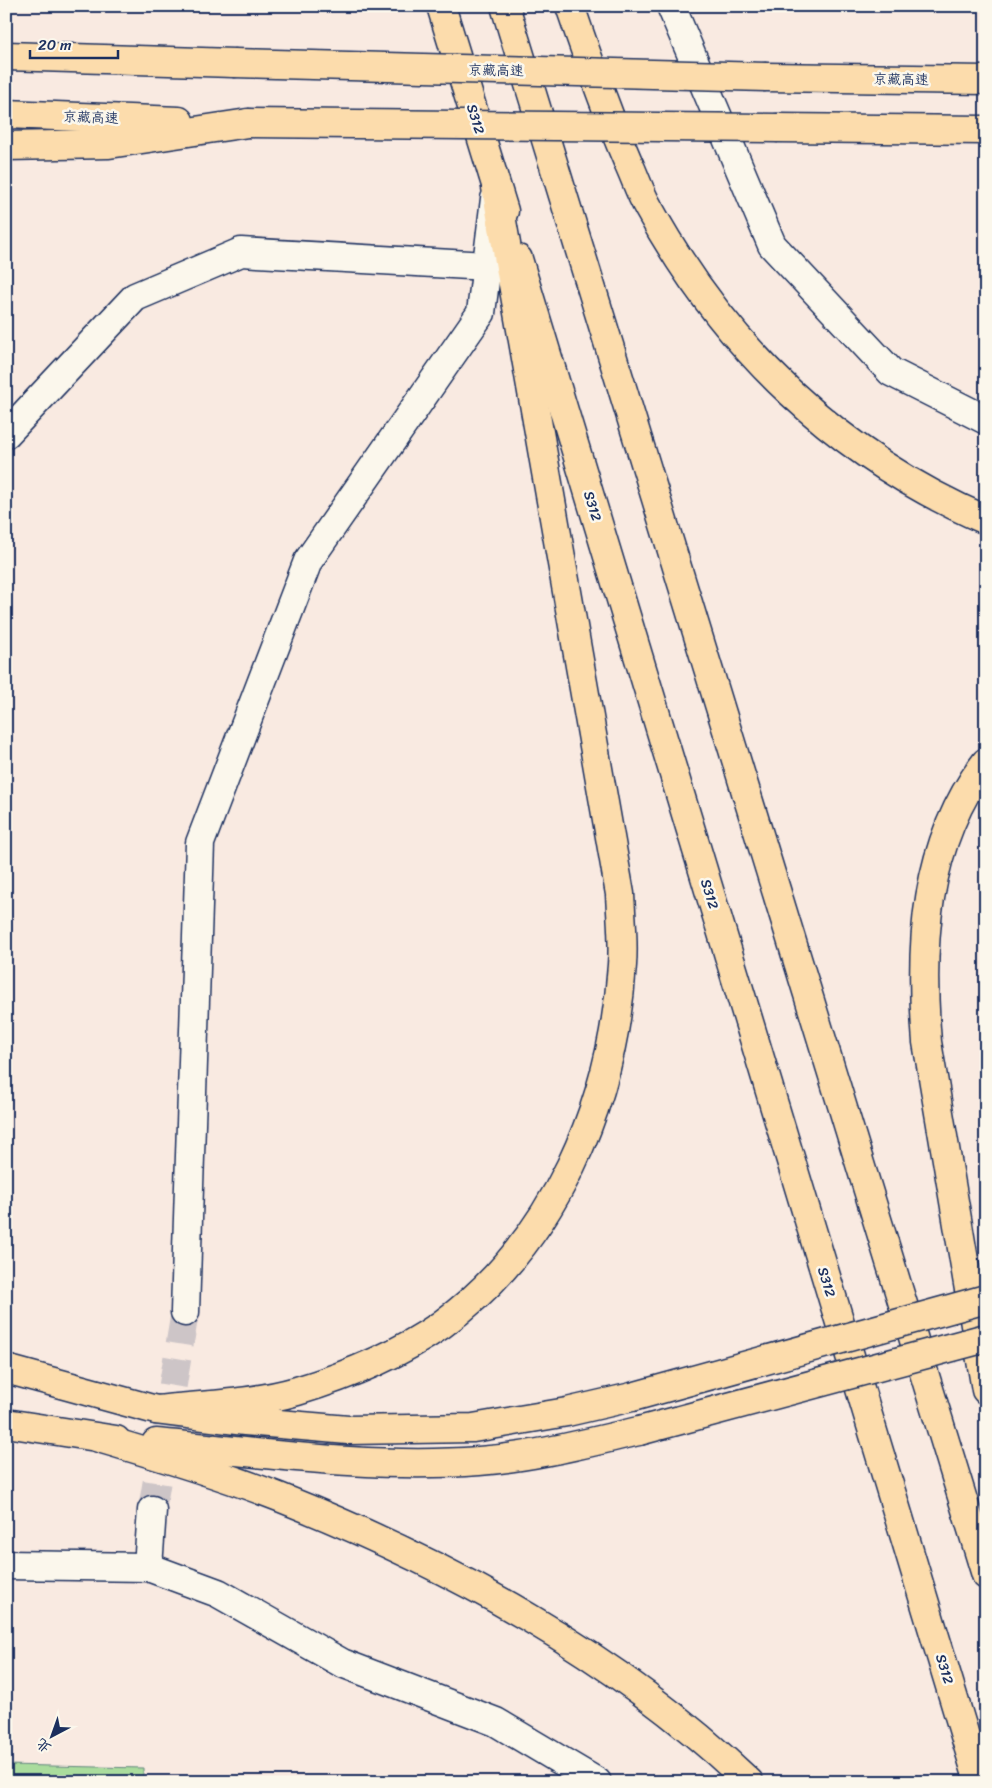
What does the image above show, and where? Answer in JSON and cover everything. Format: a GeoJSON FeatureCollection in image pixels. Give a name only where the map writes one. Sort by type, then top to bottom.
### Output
{"type":"FeatureCollection","features":[{"type":"Feature","properties":{"kind":"main road","name":"S312"},"geometry":{"type":"LineString","coordinates":[[441,6],[978,1782]]}},
{"type":"Feature","properties":{"kind":"main road"},"geometry":{"type":"LineString","coordinates":[[505,6],[986,1575]]}},
{"type":"Feature","properties":{"kind":"main road"},"geometry":{"type":"LineString","coordinates":[[570,6],[606,112],[647,206],[689,276],[738,339],[792,396],[849,444],[947,504],[986,520]]}},
{"type":"Feature","properties":{"kind":"main road","name":"京藏高速"},"geometry":{"type":"LineString","coordinates":[[6,56],[766,77],[986,80]]}},
{"type":"Feature","properties":{"kind":"main road","name":"京藏高速"},"geometry":{"type":"LineString","coordinates":[[6,114],[248,124],[986,130]]}},
{"type":"Feature","properties":{"kind":"main road"},"geometry":{"type":"LineString","coordinates":[[6,146],[110,144],[248,124]]}},
{"type":"Feature","properties":{"kind":"main road"},"geometry":{"type":"LineString","coordinates":[[156,1410],[243,1401],[295,1391],[340,1377],[393,1354],[441,1325],[490,1281],[521,1247],[549,1207],[572,1165],[593,1117],[607,1071],[617,1016],[622,964],[620,894],[496,187]]}},
{"type":"Feature","properties":{"kind":"main road"},"geometry":{"type":"LineString","coordinates":[[986,762],[976,775],[953,819],[940,852],[931,887],[927,913],[922,988],[927,1042],[986,1390]]}},
{"type":"Feature","properties":{"kind":"main road"},"geometry":{"type":"LineString","coordinates":[[6,1369],[156,1410],[246,1421],[348,1430],[473,1428],[508,1424],[632,1397],[986,1299]]}},
{"type":"Feature","properties":{"kind":"main road"},"geometry":{"type":"LineString","coordinates":[[6,1423],[99,1438],[315,1458],[388,1462],[478,1461],[516,1456],[639,1431],[986,1338]]}},
{"type":"Feature","properties":{"kind":"main road"},"geometry":{"type":"LineString","coordinates":[[99,1438],[279,1497],[398,1548],[482,1590],[564,1637],[644,1694],[726,1760],[749,1782]]}},
{"type":"Feature","properties":{"kind":"street"},"geometry":{"type":"LineString","coordinates":[[670,6],[772,245],[891,372],[986,420]]}},
{"type":"Feature","properties":{"kind":"street"},"geometry":{"type":"LineString","coordinates":[[185,1312],[200,844],[308,561],[481,313],[496,187]]}},
{"type":"Feature","properties":{"kind":"street"},"geometry":{"type":"LineString","coordinates":[[6,434],[135,297],[240,252],[486,266]]}},
{"type":"Feature","properties":{"kind":"street"},"geometry":{"type":"LineString","coordinates":[[148,1567],[152,1510]]}},
{"type":"Feature","properties":{"kind":"street"},"geometry":{"type":"LineString","coordinates":[[6,1565],[148,1567],[218,1594],[342,1663],[496,1722],[597,1782]]}},
{"type":"Feature","properties":{"kind":"green space"},"geometry":{"type":"Polygon","coordinates":[[[6,1765],[143,1768],[143,1782],[6,1782],[6,1765]]]}},
{"type":"Feature","properties":{"kind":"tunnel"},"geometry":{"type":"LineString","coordinates":[[152,1510],[185,1312]]}}]}
